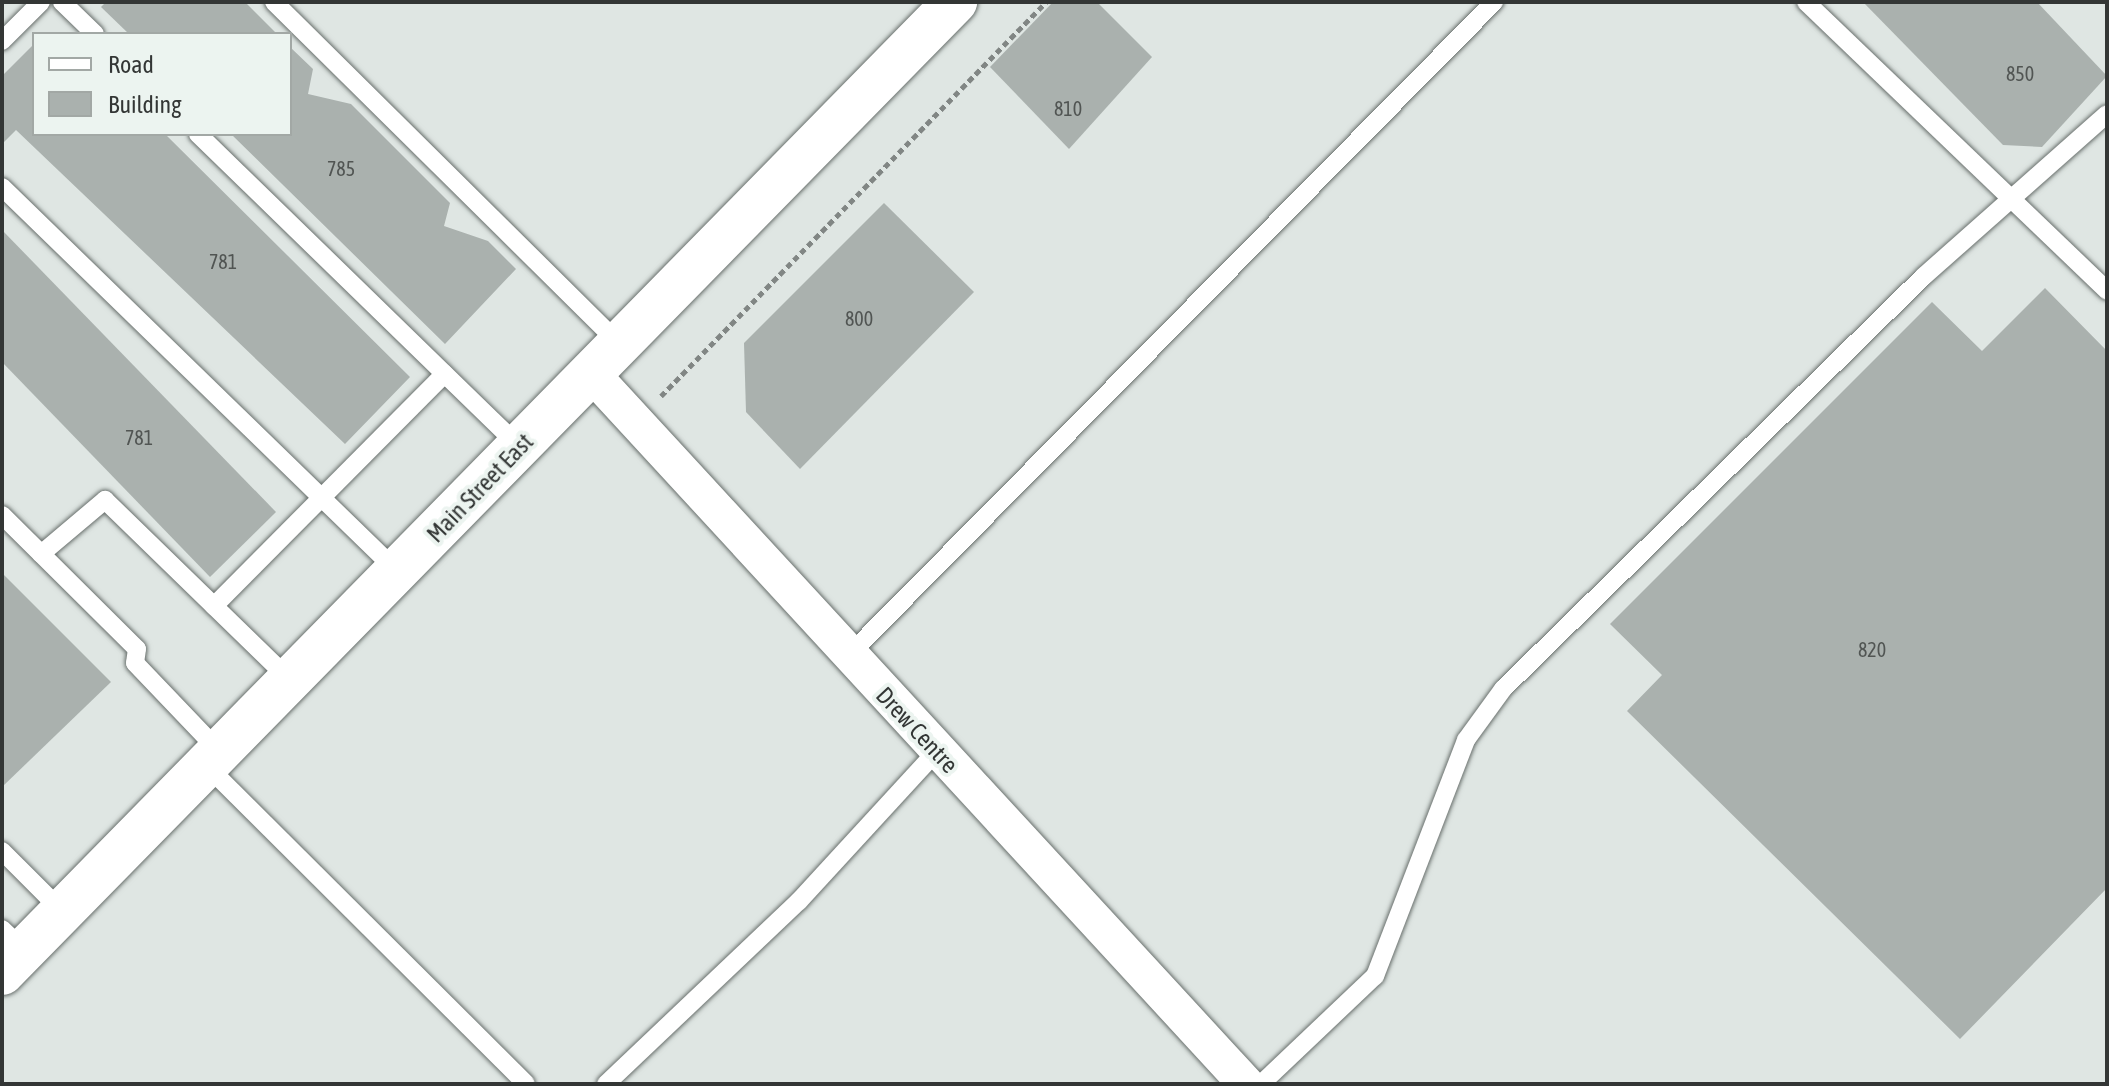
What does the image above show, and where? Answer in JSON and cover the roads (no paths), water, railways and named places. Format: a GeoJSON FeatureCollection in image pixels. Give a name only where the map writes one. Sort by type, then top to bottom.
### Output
{"type":"FeatureCollection","features":[{"type":"Feature","properties":{"kind":"main road","name":"Main Street East"},"geometry":{"type":"LineString","coordinates":[[9,951],[63,912],[955,2]]}},
{"type":"Feature","properties":{"kind":"street","name":"Drew Centre"},"geometry":{"type":"LineString","coordinates":[[605,358],[634,424],[1246,1084]]}},
{"type":"Feature","properties":{"kind":"lane"},"geometry":{"type":"LineString","coordinates":[[2,41],[41,2]]}},
{"type":"Feature","properties":{"kind":"lane"},"geometry":{"type":"LineString","coordinates":[[62,2],[93,32]]}},
{"type":"Feature","properties":{"kind":"lane"},"geometry":{"type":"LineString","coordinates":[[274,2],[605,358]]}},
{"type":"Feature","properties":{"kind":"lane"},"geometry":{"type":"LineString","coordinates":[[849,655],[1494,2]]}},
{"type":"Feature","properties":{"kind":"lane"},"geometry":{"type":"LineString","coordinates":[[1806,2],[2107,291]]}},
{"type":"Feature","properties":{"kind":"lane"},"geometry":{"type":"LineString","coordinates":[[1261,1084],[1375,976],[1466,740],[1503,689],[1878,320],[2107,114]]}},
{"type":"Feature","properties":{"kind":"lane"},"geometry":{"type":"LineString","coordinates":[[200,136],[520,447]]}},
{"type":"Feature","properties":{"kind":"lane"},"geometry":{"type":"LineString","coordinates":[[2,187],[398,572]]}},
{"type":"Feature","properties":{"kind":"lane"},"geometry":{"type":"LineString","coordinates":[[214,606],[444,374]]}},
{"type":"Feature","properties":{"kind":"lane"},"geometry":{"type":"LineString","coordinates":[[41,554],[105,500],[291,681]]}},
{"type":"Feature","properties":{"kind":"lane"},"geometry":{"type":"LineString","coordinates":[[2,515],[137,649],[135,663],[214,759],[526,1084]]}},
{"type":"Feature","properties":{"kind":"lane"},"geometry":{"type":"LineString","coordinates":[[606,1084],[799,901],[937,751]]}},
{"type":"Feature","properties":{"kind":"lane"},"geometry":{"type":"LineString","coordinates":[[2,851],[63,912]]}}]}
